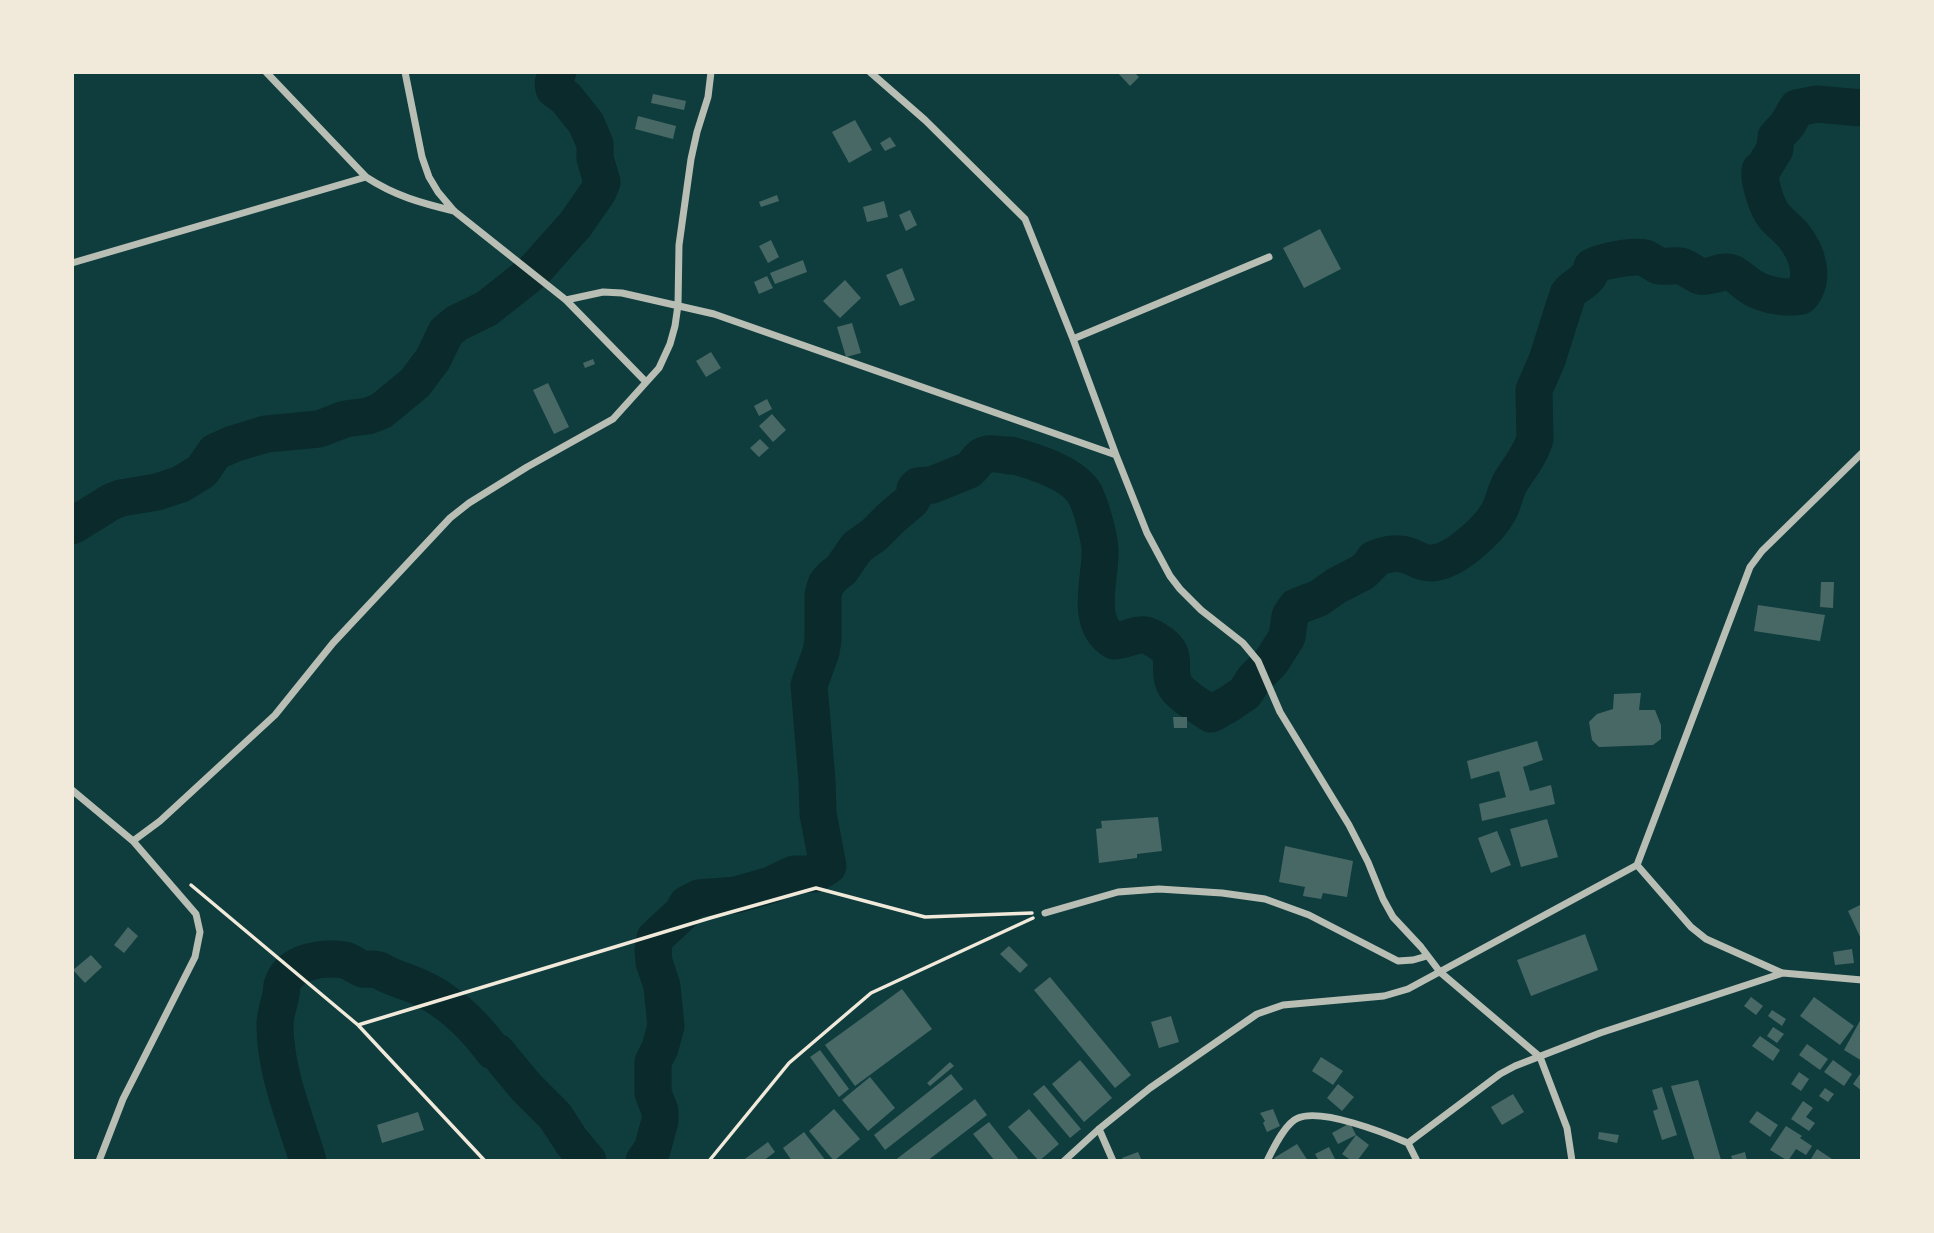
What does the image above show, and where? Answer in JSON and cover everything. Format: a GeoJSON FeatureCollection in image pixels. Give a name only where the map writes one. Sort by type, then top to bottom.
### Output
{"type":"FeatureCollection","features":[{"type":"Feature","properties":{"kind":"street"},"geometry":{"type":"LineString","coordinates":[[266,72],[366,177],[384,189],[412,201],[454,211]]}},
{"type":"Feature","properties":{"kind":"street"},"geometry":{"type":"LineString","coordinates":[[405,72],[422,157],[438,192],[454,211],[566,300],[646,382]]}},
{"type":"Feature","properties":{"kind":"street"},"geometry":{"type":"LineString","coordinates":[[133,841],[160,821],[275,715],[333,643],[450,518],[468,503],[527,467],[613,419],[659,368],[670,344],[678,305],[678,245],[691,159],[708,97],[711,72]]}},
{"type":"Feature","properties":{"kind":"street"},"geometry":{"type":"LineString","coordinates":[[870,72],[925,120],[1022,215],[1073,339],[1147,533],[1170,576],[1201,610],[1244,643],[1258,661],[1280,712],[1349,825],[1393,917],[1440,972],[1540,1057],[1567,1128],[1572,1161]]}},
{"type":"Feature","properties":{"kind":"street"},"geometry":{"type":"LineString","coordinates":[[72,263],[366,177]]}},
{"type":"Feature","properties":{"kind":"street"},"geometry":{"type":"LineString","coordinates":[[1073,339],[1269,257]]}},
{"type":"Feature","properties":{"kind":"street"},"geometry":{"type":"LineString","coordinates":[[566,300],[603,292],[622,293],[714,314],[1116,455]]}},
{"type":"Feature","properties":{"kind":"street"},"geometry":{"type":"LineString","coordinates":[[1064,1161],[1098,1129],[1150,1088],[1257,1014],[1283,1005],[1384,996],[1408,989],[1637,865],[1751,567],[1762,551],[1862,453]]}},
{"type":"Feature","properties":{"kind":"street"},"geometry":{"type":"LineString","coordinates":[[72,790],[133,841],[195,914],[200,932],[195,957],[123,1099],[99,1161]]}},
{"type":"Feature","properties":{"kind":"street"},"geometry":{"type":"LineString","coordinates":[[1637,865],[1691,927],[1723,948],[1783,973],[1862,980]]}},
{"type":"Feature","properties":{"kind":"street"},"geometry":{"type":"LineString","coordinates":[[1045,913],[1118,892],[1159,889],[1222,893],[1265,899],[1309,915],[1398,961],[1427,956]]}},
{"type":"Feature","properties":{"kind":"street"},"geometry":{"type":"LineString","coordinates":[[1408,1143],[1500,1074],[1515,1066],[1600,1033],[1783,973]]}},
{"type":"Feature","properties":{"kind":"street"},"geometry":{"type":"LineString","coordinates":[[1267,1161],[1289,1125],[1297,1118],[1307,1116],[1364,1125],[1408,1143],[1417,1161]]}},
{"type":"Feature","properties":{"kind":"street"},"geometry":{"type":"LineString","coordinates":[[1098,1129],[1113,1161]]}},
{"type":"Feature","properties":{"kind":"path"},"geometry":{"type":"LineString","coordinates":[[184,878],[358,1025],[485,1161]]}},
{"type":"Feature","properties":{"kind":"path"},"geometry":{"type":"LineString","coordinates":[[358,1025],[816,888],[925,918],[1045,913]]}},
{"type":"Feature","properties":{"kind":"path"},"geometry":{"type":"LineString","coordinates":[[709,1161],[789,1063],[871,993],[1045,913]]}},
{"type":"Feature","properties":{"kind":"building"},"geometry":{"type":"Polygon","coordinates":[[[1117,72],[1134,72],[1139,77],[1130,86],[1117,72]]]}},
{"type":"Feature","properties":{"kind":"building"},"geometry":{"type":"Polygon","coordinates":[[[653,94],[686,101],[684,110],[651,103],[653,94]]]}},
{"type":"Feature","properties":{"kind":"building"},"geometry":{"type":"Polygon","coordinates":[[[638,116],[676,126],[673,139],[635,129],[638,116]]]}},
{"type":"Feature","properties":{"kind":"building"},"geometry":{"type":"Polygon","coordinates":[[[855,120],[872,150],[849,163],[832,132],[855,120]]]}},
{"type":"Feature","properties":{"kind":"building"},"geometry":{"type":"Polygon","coordinates":[[[890,137],[896,146],[885,151],[880,143],[890,137]]]}},
{"type":"Feature","properties":{"kind":"building"},"geometry":{"type":"Polygon","coordinates":[[[777,195],[779,201],[761,207],[759,202],[777,195]]]}},
{"type":"Feature","properties":{"kind":"building"},"geometry":{"type":"Polygon","coordinates":[[[884,201],[888,217],[867,222],[863,207],[884,201]]]}},
{"type":"Feature","properties":{"kind":"building"},"geometry":{"type":"Polygon","coordinates":[[[910,210],[917,225],[906,231],[899,215],[910,210]]]}},
{"type":"Feature","properties":{"kind":"building"},"geometry":{"type":"Polygon","coordinates":[[[1320,229],[1341,269],[1304,288],[1283,248],[1320,229]]]}},
{"type":"Feature","properties":{"kind":"building"},"geometry":{"type":"Polygon","coordinates":[[[771,240],[779,257],[768,263],[759,246],[771,240]]]}},
{"type":"Feature","properties":{"kind":"building"},"geometry":{"type":"Polygon","coordinates":[[[803,260],[807,272],[775,284],[770,273],[803,260]]]}},
{"type":"Feature","properties":{"kind":"building"},"geometry":{"type":"Polygon","coordinates":[[[902,268],[915,300],[900,306],[886,275],[902,268]]]}},
{"type":"Feature","properties":{"kind":"building"},"geometry":{"type":"Polygon","coordinates":[[[767,276],[773,288],[759,294],[754,282],[767,276]]]}},
{"type":"Feature","properties":{"kind":"building"},"geometry":{"type":"Polygon","coordinates":[[[845,280],[861,298],[840,318],[823,301],[845,280]]]}},
{"type":"Feature","properties":{"kind":"building"},"geometry":{"type":"Polygon","coordinates":[[[852,323],[861,353],[846,357],[837,327],[852,323]]]}},
{"type":"Feature","properties":{"kind":"building"},"geometry":{"type":"Polygon","coordinates":[[[711,352],[721,368],[706,377],[696,361],[711,352]]]}},
{"type":"Feature","properties":{"kind":"building"},"geometry":{"type":"Polygon","coordinates":[[[593,359],[595,364],[585,368],[583,363],[593,359]]]}},
{"type":"Feature","properties":{"kind":"building"},"geometry":{"type":"Polygon","coordinates":[[[548,383],[569,427],[554,434],[533,390],[548,383]]]}},
{"type":"Feature","properties":{"kind":"building"},"geometry":{"type":"Polygon","coordinates":[[[767,399],[772,409],[759,416],[754,406],[767,399]]]}},
{"type":"Feature","properties":{"kind":"building"},"geometry":{"type":"Polygon","coordinates":[[[772,414],[786,430],[773,442],[759,426],[772,414]]]}},
{"type":"Feature","properties":{"kind":"building"},"geometry":{"type":"Polygon","coordinates":[[[760,439],[769,448],[759,457],[750,448],[760,439]]]}},
{"type":"Feature","properties":{"kind":"building"},"geometry":{"type":"Polygon","coordinates":[[[1821,582],[1834,582],[1833,608],[1820,607],[1821,582]]]}},
{"type":"Feature","properties":{"kind":"building"},"geometry":{"type":"Polygon","coordinates":[[[1758,605],[1825,615],[1820,641],[1754,631],[1758,605]]]}},
{"type":"Feature","properties":{"kind":"building"},"geometry":{"type":"Polygon","coordinates":[[[1641,693],[1639,710],[1655,710],[1661,725],[1661,739],[1653,745],[1599,747],[1592,740],[1589,722],[1597,714],[1613,709],[1614,694],[1641,693]]]}},
{"type":"Feature","properties":{"kind":"building"},"geometry":{"type":"Polygon","coordinates":[[[1173,717],[1187,717],[1187,728],[1174,728],[1173,717]]]}},
{"type":"Feature","properties":{"kind":"building"},"geometry":{"type":"Polygon","coordinates":[[[1537,741],[1543,760],[1523,767],[1530,791],[1551,785],[1555,804],[1482,821],[1479,804],[1506,797],[1499,771],[1471,779],[1467,761],[1537,741]]]}},
{"type":"Feature","properties":{"kind":"building"},"geometry":{"type":"Polygon","coordinates":[[[1158,817],[1162,851],[1137,854],[1137,858],[1099,863],[1096,829],[1102,828],[1101,821],[1158,817]]]}},
{"type":"Feature","properties":{"kind":"building"},"geometry":{"type":"Polygon","coordinates":[[[1547,819],[1558,857],[1521,867],[1510,829],[1547,819]]]}},
{"type":"Feature","properties":{"kind":"building"},"geometry":{"type":"Polygon","coordinates":[[[1497,831],[1511,865],[1491,873],[1478,838],[1497,831]]]}},
{"type":"Feature","properties":{"kind":"building"},"geometry":{"type":"Polygon","coordinates":[[[1285,846],[1353,861],[1347,897],[1323,893],[1321,899],[1303,896],[1305,887],[1279,882],[1285,846]]]}},
{"type":"Feature","properties":{"kind":"building"},"geometry":{"type":"Polygon","coordinates":[[[1862,904],[1862,941],[1848,911],[1862,904]]]}},
{"type":"Feature","properties":{"kind":"building"},"geometry":{"type":"Polygon","coordinates":[[[128,927],[138,936],[124,953],[114,945],[128,927]]]}},
{"type":"Feature","properties":{"kind":"building"},"geometry":{"type":"Polygon","coordinates":[[[1585,934],[1598,970],[1531,996],[1517,960],[1585,934]]]}},
{"type":"Feature","properties":{"kind":"building"},"geometry":{"type":"Polygon","coordinates":[[[1009,946],[1028,965],[1020,973],[1000,954],[1009,946]]]}},
{"type":"Feature","properties":{"kind":"building"},"geometry":{"type":"Polygon","coordinates":[[[1852,949],[1854,963],[1835,965],[1833,952],[1852,949]]]}},
{"type":"Feature","properties":{"kind":"building"},"geometry":{"type":"Polygon","coordinates":[[[91,955],[102,967],[85,983],[73,970],[91,955]]]}},
{"type":"Feature","properties":{"kind":"building"},"geometry":{"type":"Polygon","coordinates":[[[1050,977],[1131,1075],[1115,1088],[1034,990],[1050,977]]]}},
{"type":"Feature","properties":{"kind":"building"},"geometry":{"type":"Polygon","coordinates":[[[902,989],[932,1029],[855,1086],[825,1045],[902,989]]]}},
{"type":"Feature","properties":{"kind":"building"},"geometry":{"type":"Polygon","coordinates":[[[1751,997],[1763,1006],[1756,1015],[1744,1006],[1751,997]]]}},
{"type":"Feature","properties":{"kind":"building"},"geometry":{"type":"Polygon","coordinates":[[[1814,997],[1854,1026],[1840,1045],[1800,1016],[1814,997]]]}},
{"type":"Feature","properties":{"kind":"building"},"geometry":{"type":"Polygon","coordinates":[[[1772,1010],[1786,1019],[1782,1026],[1768,1016],[1772,1010]]]}},
{"type":"Feature","properties":{"kind":"building"},"geometry":{"type":"Polygon","coordinates":[[[1171,1016],[1179,1042],[1159,1048],[1151,1022],[1171,1016]]]}},
{"type":"Feature","properties":{"kind":"building"},"geometry":{"type":"Polygon","coordinates":[[[1862,1017],[1862,1061],[1844,1050],[1862,1017]]]}},
{"type":"Feature","properties":{"kind":"building"},"geometry":{"type":"Polygon","coordinates":[[[1773,1027],[1784,1034],[1777,1043],[1767,1036],[1773,1027]]]}},
{"type":"Feature","properties":{"kind":"building"},"geometry":{"type":"Polygon","coordinates":[[[1760,1036],[1780,1050],[1773,1061],[1752,1046],[1760,1036]]]}},
{"type":"Feature","properties":{"kind":"building"},"geometry":{"type":"Polygon","coordinates":[[[1807,1044],[1828,1059],[1820,1070],[1799,1055],[1807,1044]]]}},
{"type":"Feature","properties":{"kind":"building"},"geometry":{"type":"Polygon","coordinates":[[[820,1050],[849,1089],[839,1097],[810,1057],[820,1050]]]}},
{"type":"Feature","properties":{"kind":"building"},"geometry":{"type":"Polygon","coordinates":[[[1321,1057],[1343,1071],[1333,1085],[1312,1071],[1321,1057]]]}},
{"type":"Feature","properties":{"kind":"building"},"geometry":{"type":"Polygon","coordinates":[[[1080,1060],[1112,1098],[1084,1122],[1052,1084],[1080,1060]]]}},
{"type":"Feature","properties":{"kind":"building"},"geometry":{"type":"Polygon","coordinates":[[[1833,1060],[1852,1074],[1844,1086],[1824,1072],[1833,1060]]]}},
{"type":"Feature","properties":{"kind":"building"},"geometry":{"type":"Polygon","coordinates":[[[950,1062],[954,1066],[930,1086],[927,1083],[950,1062]]]}},
{"type":"Feature","properties":{"kind":"building"},"geometry":{"type":"Polygon","coordinates":[[[1862,1071],[1862,1091],[1853,1084],[1862,1071]]]}},
{"type":"Feature","properties":{"kind":"building"},"geometry":{"type":"Polygon","coordinates":[[[1799,1072],[1809,1079],[1801,1091],[1791,1084],[1799,1072]]]}},
{"type":"Feature","properties":{"kind":"building"},"geometry":{"type":"Polygon","coordinates":[[[951,1074],[963,1089],[885,1150],[874,1135],[951,1074]]]}},
{"type":"Feature","properties":{"kind":"building"},"geometry":{"type":"Polygon","coordinates":[[[870,1077],[895,1108],[868,1131],[842,1100],[870,1077]]]}},
{"type":"Feature","properties":{"kind":"building"},"geometry":{"type":"Polygon","coordinates":[[[1698,1080],[1721,1160],[1695,1161],[1671,1086],[1698,1080]]]}},
{"type":"Feature","properties":{"kind":"building"},"geometry":{"type":"Polygon","coordinates":[[[1338,1084],[1354,1097],[1342,1111],[1327,1098],[1338,1084]]]}},
{"type":"Feature","properties":{"kind":"building"},"geometry":{"type":"Polygon","coordinates":[[[1044,1085],[1081,1129],[1070,1138],[1033,1094],[1044,1085]]]}},
{"type":"Feature","properties":{"kind":"building"},"geometry":{"type":"Polygon","coordinates":[[[1662,1087],[1677,1135],[1662,1140],[1653,1111],[1658,1109],[1652,1090],[1662,1087]]]}},
{"type":"Feature","properties":{"kind":"building"},"geometry":{"type":"Polygon","coordinates":[[[1825,1088],[1834,1094],[1828,1102],[1819,1096],[1825,1088]]]}},
{"type":"Feature","properties":{"kind":"building"},"geometry":{"type":"Polygon","coordinates":[[[1513,1094],[1524,1112],[1502,1125],[1491,1107],[1513,1094]]]}},
{"type":"Feature","properties":{"kind":"building"},"geometry":{"type":"Polygon","coordinates":[[[975,1099],[987,1115],[927,1161],[894,1161],[975,1099]]]}},
{"type":"Feature","properties":{"kind":"building"},"geometry":{"type":"Polygon","coordinates":[[[1803,1101],[1813,1108],[1806,1117],[1815,1123],[1809,1131],[1791,1119],[1803,1101]]]}},
{"type":"Feature","properties":{"kind":"building"},"geometry":{"type":"Polygon","coordinates":[[[834,1109],[860,1139],[834,1161],[809,1131],[834,1109]]]}},
{"type":"Feature","properties":{"kind":"building"},"geometry":{"type":"Polygon","coordinates":[[[1029,1109],[1059,1144],[1039,1161],[1008,1127],[1029,1109]]]}},
{"type":"Feature","properties":{"kind":"building"},"geometry":{"type":"Polygon","coordinates":[[[1273,1109],[1280,1126],[1267,1132],[1260,1113],[1273,1109]]]}},
{"type":"Feature","properties":{"kind":"building"},"geometry":{"type":"Polygon","coordinates":[[[1757,1111],[1778,1125],[1770,1137],[1749,1122],[1757,1111]]]}},
{"type":"Feature","properties":{"kind":"building"},"geometry":{"type":"Polygon","coordinates":[[[418,1112],[424,1130],[382,1143],[377,1125],[418,1112]]]}},
{"type":"Feature","properties":{"kind":"building"},"geometry":{"type":"Polygon","coordinates":[[[989,1122],[1020,1161],[995,1161],[973,1134],[989,1122]]]}},
{"type":"Feature","properties":{"kind":"building"},"geometry":{"type":"Polygon","coordinates":[[[1350,1123],[1356,1135],[1338,1144],[1332,1133],[1350,1123]]]}},
{"type":"Feature","properties":{"kind":"building"},"geometry":{"type":"Polygon","coordinates":[[[1786,1126],[1812,1146],[1806,1155],[1796,1149],[1788,1161],[1770,1150],[1786,1126]]]}},
{"type":"Feature","properties":{"kind":"building"},"geometry":{"type":"Polygon","coordinates":[[[804,1132],[826,1161],[792,1161],[783,1148],[804,1132]]]}},
{"type":"Feature","properties":{"kind":"building"},"geometry":{"type":"Polygon","coordinates":[[[1599,1132],[1619,1135],[1617,1143],[1598,1139],[1599,1132]]]}},
{"type":"Feature","properties":{"kind":"building"},"geometry":{"type":"Polygon","coordinates":[[[1356,1135],[1369,1145],[1357,1161],[1352,1161],[1342,1154],[1356,1135]]]}},
{"type":"Feature","properties":{"kind":"building"},"geometry":{"type":"Polygon","coordinates":[[[768,1142],[775,1152],[763,1161],[742,1161],[768,1142]]]}},
{"type":"Feature","properties":{"kind":"building"},"geometry":{"type":"Polygon","coordinates":[[[1297,1144],[1308,1161],[1276,1161],[1274,1158],[1297,1144]]]}},
{"type":"Feature","properties":{"kind":"building"},"geometry":{"type":"Polygon","coordinates":[[[1329,1147],[1336,1161],[1319,1161],[1315,1154],[1329,1147]]]}},
{"type":"Feature","properties":{"kind":"building"},"geometry":{"type":"Polygon","coordinates":[[[1817,1149],[1835,1161],[1813,1161],[1811,1159],[1817,1149]]]}},
{"type":"Feature","properties":{"kind":"building"},"geometry":{"type":"Polygon","coordinates":[[[1138,1152],[1142,1161],[1124,1161],[1122,1158],[1138,1152]]]}},
{"type":"Feature","properties":{"kind":"building"},"geometry":{"type":"Polygon","coordinates":[[[1745,1152],[1747,1161],[1733,1161],[1731,1156],[1745,1152]]]}},
{"type":"Feature","properties":{"kind":"waterway"},"geometry":{"type":"LineString","coordinates":[[72,526],[121,498],[157,492],[181,484],[202,471],[215,452],[233,444],[266,434],[319,429],[345,419],[368,416],[381,411],[415,383],[433,359],[446,332],[457,323],[486,309],[533,272],[575,225],[598,192],[602,182],[595,158],[595,144],[586,123],[566,98],[554,89],[553,83],[558,72]]}},
{"type":"Feature","properties":{"kind":"waterway"},"geometry":{"type":"LineString","coordinates":[[644,1161],[652,1150],[660,1121],[660,1111],[653,1093],[653,1062],[666,1026],[662,986],[654,962],[655,938],[682,913],[687,904],[699,898],[736,895],[771,885],[794,874],[815,874],[828,866],[818,814],[809,685],[823,640],[823,595],[826,584],[841,570],[857,547],[911,501],[918,486],[932,485],[969,470],[981,457],[991,454],[1011,455],[1040,464],[1077,484],[1089,503],[1099,540],[1096,601],[1100,624],[1105,633],[1114,641],[1139,635],[1155,639],[1169,651],[1176,687],[1211,714],[1245,693],[1254,679],[1271,662],[1287,637],[1290,616],[1296,607],[1319,598],[1363,572],[1374,559],[1385,555],[1398,554],[1432,563],[1441,561],[1470,544],[1494,519],[1509,485],[1528,456],[1535,439],[1534,390],[1547,360],[1568,294],[1588,276],[1592,267],[1610,261],[1640,257],[1659,266],[1681,266],[1700,276],[1728,272],[1761,292],[1782,297],[1801,296],[1808,281],[1806,257],[1793,235],[1771,212],[1762,186],[1760,170],[1775,149],[1776,137],[1797,108],[1817,104],[1862,108]]}},
{"type":"Feature","properties":{"kind":"waterway"},"geometry":{"type":"LineString","coordinates":[[308,1161],[278,1060],[276,1017],[282,984],[293,970],[309,962],[336,959],[363,969],[379,970],[414,985],[451,1006],[555,1116],[588,1161]]}}]}
